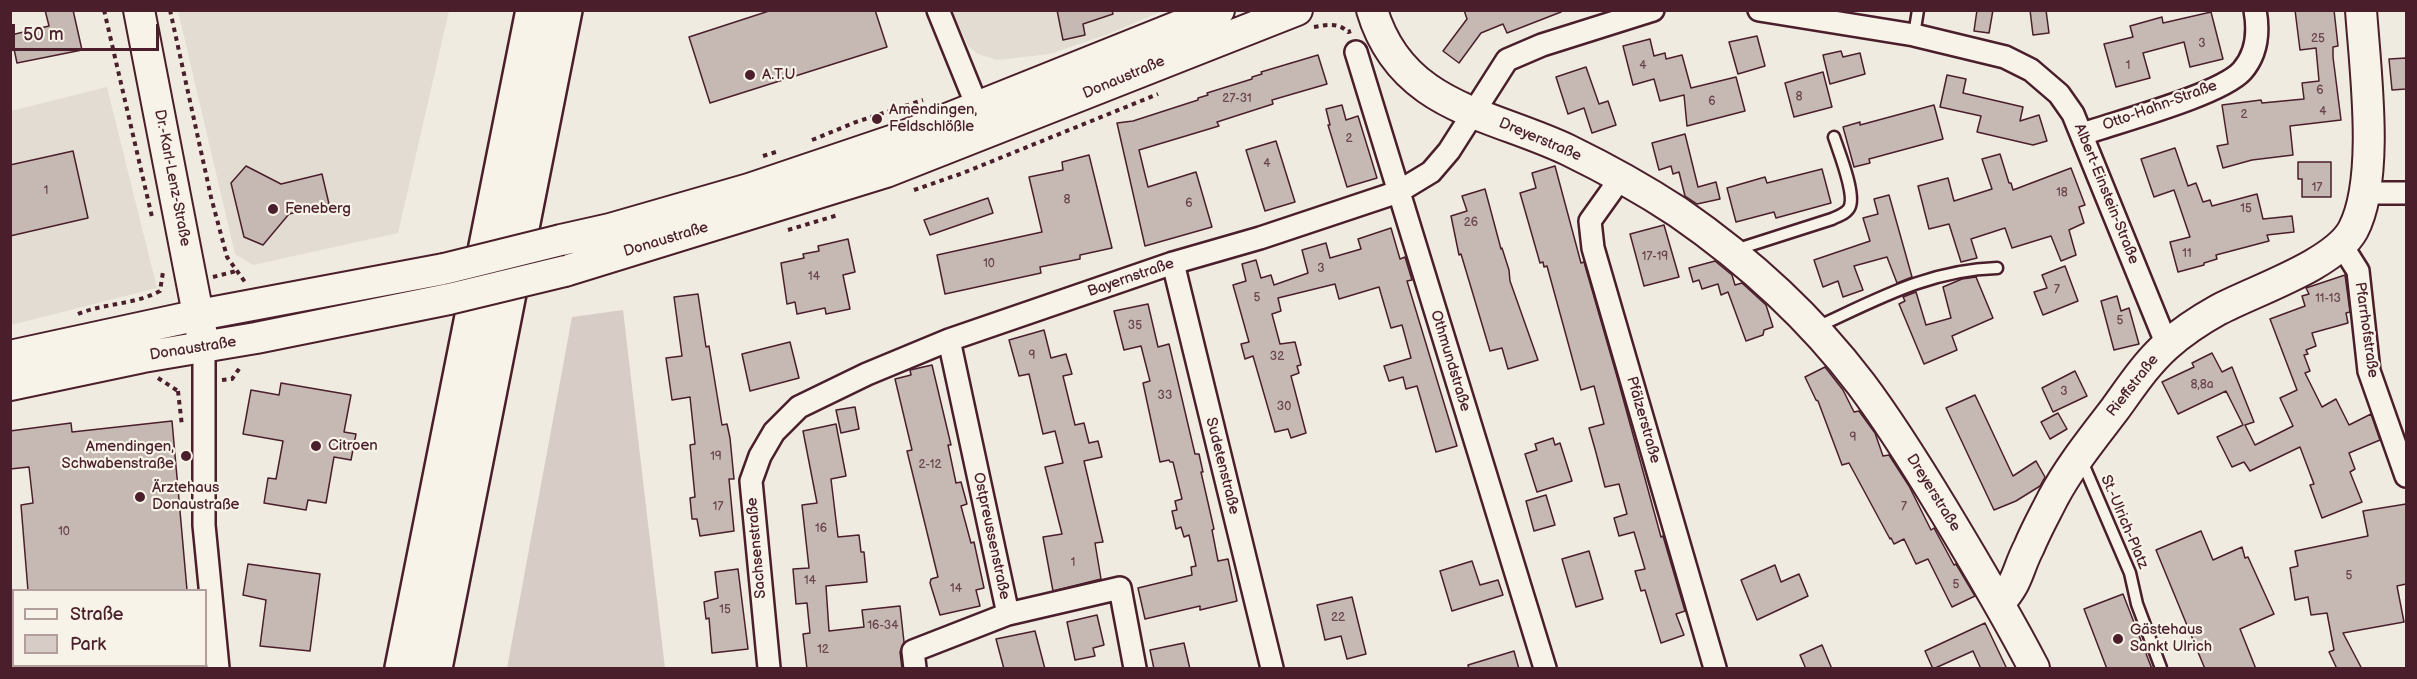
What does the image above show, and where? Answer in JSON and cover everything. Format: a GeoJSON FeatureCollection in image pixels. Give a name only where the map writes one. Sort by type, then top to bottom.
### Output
{"type":"FeatureCollection","features":[{"type":"Feature","properties":{"kind":"highway"},"geometry":{"type":"LineString","coordinates":[[402,669],[533,10]]}},
{"type":"Feature","properties":{"kind":"highway"},"geometry":{"type":"LineString","coordinates":[[435,669],[565,10]]}},
{"type":"Feature","properties":{"kind":"street","name":"Dr.-Karl-Lenz-Straße"},"geometry":{"type":"LineString","coordinates":[[139,10],[204,347]]}},
{"type":"Feature","properties":{"kind":"street"},"geometry":{"type":"LineString","coordinates":[[938,10],[977,106]]}},
{"type":"Feature","properties":{"kind":"street","name":"Donaustraße"},"geometry":{"type":"LineString","coordinates":[[10,356],[199,315],[444,269],[610,229],[749,189],[897,139],[1219,10]]}},
{"type":"Feature","properties":{"kind":"street","name":"Donaustraße"},"geometry":{"type":"LineString","coordinates":[[10,385],[143,357],[256,338],[449,299],[564,271],[886,172],[1297,10]]}},
{"type":"Feature","properties":{"kind":"street","name":"Dreyerstraße"},"geometry":{"type":"LineString","coordinates":[[1372,10],[1379,29],[1400,63],[1418,82],[1444,100],[1568,150],[1676,211],[1731,251],[1814,328],[1861,384],[1896,433],[2000,602],[2034,669]]}},
{"type":"Feature","properties":{"kind":"street"},"geometry":{"type":"LineString","coordinates":[[1473,113],[1507,60],[1570,35],[1653,10]]}},
{"type":"Feature","properties":{"kind":"street","name":"Albert-Einstein-Straße"},"geometry":{"type":"LineString","coordinates":[[1759,10],[1829,15],[2018,62],[2031,70],[2059,94],[2083,134],[2167,345]]}},
{"type":"Feature","properties":{"kind":"street","name":"Otto-Hahn-Straße"},"geometry":{"type":"LineString","coordinates":[[2083,134],[2219,87],[2241,73],[2256,44],[2255,10]]}},
{"type":"Feature","properties":{"kind":"street"},"geometry":{"type":"LineString","coordinates":[[2341,244],[2352,231],[2366,193],[2367,104],[2361,10]]}},
{"type":"Feature","properties":{"kind":"street","name":"Othmundstraße"},"geometry":{"type":"LineString","coordinates":[[1356,52],[1545,669]]}},
{"type":"Feature","properties":{"kind":"street","name":"Bayernstraße"},"geometry":{"type":"LineString","coordinates":[[774,432],[799,407],[867,374],[949,340],[1173,263],[1260,238],[1398,192],[1431,172],[1449,151],[1473,113]]}},
{"type":"Feature","properties":{"kind":"street","name":"Pfälzerstraße"},"geometry":{"type":"LineString","coordinates":[[1620,179],[1590,221],[1593,248],[1715,669]]}},
{"type":"Feature","properties":{"kind":"street"},"geometry":{"type":"LineString","coordinates":[[2366,193],[2406,194]]}},
{"type":"Feature","properties":{"kind":"street","name":"Rieffstraße"},"geometry":{"type":"LineString","coordinates":[[2000,602],[2014,587],[2028,549],[2054,496],[2080,456],[2149,363],[2190,326],[2219,309],[2302,270],[2341,244]]}},
{"type":"Feature","properties":{"kind":"street","name":"Pfarrhofstraße"},"geometry":{"type":"LineString","coordinates":[[2341,244],[2358,271],[2368,371],[2406,476]]}},
{"type":"Feature","properties":{"kind":"street","name":"Sudetenstraße"},"geometry":{"type":"LineString","coordinates":[[1173,263],[1272,669]]}},
{"type":"Feature","properties":{"kind":"street","name":"Ostpreussenstraße"},"geometry":{"type":"LineString","coordinates":[[915,669],[913,651],[1008,614],[949,340]]}},
{"type":"Feature","properties":{"kind":"street"},"geometry":{"type":"LineString","coordinates":[[204,347],[203,490],[209,620],[218,669]]}},
{"type":"Feature","properties":{"kind":"street","name":"Sachsenstraße"},"geometry":{"type":"LineString","coordinates":[[769,669],[751,481],[760,456],[774,432]]}},
{"type":"Feature","properties":{"kind":"street"},"geometry":{"type":"LineString","coordinates":[[1008,614],[1120,588],[1135,669]]}},
{"type":"Feature","properties":{"kind":"lane"},"geometry":{"type":"LineString","coordinates":[[1914,35],[1918,10]]}},
{"type":"Feature","properties":{"kind":"lane"},"geometry":{"type":"LineString","coordinates":[[1731,251],[1832,219],[1845,212],[1850,206],[1851,194],[1834,137]]}},
{"type":"Feature","properties":{"kind":"lane"},"geometry":{"type":"LineString","coordinates":[[1814,328],[1939,274],[1997,268]]}},
{"type":"Feature","properties":{"kind":"lane","name":"St.-Ulrich-Platz"},"geometry":{"type":"LineString","coordinates":[[2080,456],[2130,573],[2137,604],[2161,669]]}},
{"type":"Feature","properties":{"kind":"path"},"geometry":{"type":"LineString","coordinates":[[104,10],[154,227]]}},
{"type":"Feature","properties":{"kind":"path"},"geometry":{"type":"LineString","coordinates":[[170,10],[211,197],[227,257],[246,284]]}},
{"type":"Feature","properties":{"kind":"path"},"geometry":{"type":"LineString","coordinates":[[801,143],[926,99]]}},
{"type":"Feature","properties":{"kind":"path"},"geometry":{"type":"LineString","coordinates":[[758,158],[779,151]]}},
{"type":"Feature","properties":{"kind":"path"},"geometry":{"type":"LineString","coordinates":[[70,317],[84,311],[145,299],[160,291],[163,268]]}},
{"type":"Feature","properties":{"kind":"shaded area"},"geometry":{"type":"Polygon","coordinates":[[[178,11],[449,11],[398,233],[253,265],[235,254],[178,11]]]}},
{"type":"Feature","properties":{"kind":"shaded area"},"geometry":{"type":"Polygon","coordinates":[[[952,11],[1162,11],[1111,33],[1050,54],[997,60],[978,54],[968,46],[952,11]]]}},
{"type":"Feature","properties":{"kind":"shaded area"},"geometry":{"type":"Polygon","coordinates":[[[107,87],[157,288],[11,325],[11,111],[107,87]]]}},
{"type":"Feature","properties":{"kind":"green space"},"geometry":{"type":"Polygon","coordinates":[[[623,310],[665,668],[507,668],[572,317],[623,310]]]}},
{"type":"Feature","properties":{"kind":"building"},"geometry":{"type":"Polygon","coordinates":[[[45,10],[73,10],[82,50],[17,63],[11,35],[49,26],[45,10]]]}},
{"type":"Feature","properties":{"kind":"building","name":"A.T.U"},"geometry":{"type":"Polygon","coordinates":[[[772,10],[875,10],[887,47],[710,103],[689,37],[772,10]]]}},
{"type":"Feature","properties":{"kind":"building"},"geometry":{"type":"Polygon","coordinates":[[[1057,10],[1112,10],[1113,14],[1083,24],[1085,35],[1063,40],[1057,10]]]}},
{"type":"Feature","properties":{"kind":"building"},"geometry":{"type":"Polygon","coordinates":[[[1464,10],[1561,10],[1561,12],[1507,33],[1503,24],[1481,33],[1459,63],[1443,51],[1467,19],[1464,10]]]}},
{"type":"Feature","properties":{"kind":"building"},"geometry":{"type":"Polygon","coordinates":[[[1977,10],[1993,10],[1989,33],[1974,31],[1977,10]]]}},
{"type":"Feature","properties":{"kind":"building"},"geometry":{"type":"Polygon","coordinates":[[[2030,10],[2046,10],[2049,33],[2033,35],[2030,10]]]}},
{"type":"Feature","properties":{"kind":"building"},"geometry":{"type":"Polygon","coordinates":[[[2295,10],[2334,10],[2338,46],[2333,47],[2333,57],[2341,120],[2290,126],[2293,155],[2252,160],[2223,168],[2217,146],[2228,144],[2222,105],[2261,100],[2262,103],[2304,99],[2302,83],[2319,81],[2316,48],[2300,50],[2295,10]]]}},
{"type":"Feature","properties":{"kind":"building"},"geometry":{"type":"Polygon","coordinates":[[[2211,12],[2223,59],[2190,67],[2184,42],[2143,53],[2150,78],[2116,87],[2104,44],[2133,37],[2130,26],[2162,17],[2163,23],[2211,12]]]}},
{"type":"Feature","properties":{"kind":"building"},"geometry":{"type":"Polygon","coordinates":[[[1757,36],[1765,66],[1738,74],[1729,42],[1757,36]]]}},
{"type":"Feature","properties":{"kind":"building"},"geometry":{"type":"Polygon","coordinates":[[[1650,39],[1654,56],[1665,53],[1666,59],[1682,55],[1691,88],[1736,77],[1745,111],[1687,126],[1684,95],[1660,101],[1654,79],[1633,85],[1623,46],[1650,39]]]}},
{"type":"Feature","properties":{"kind":"building"},"geometry":{"type":"Polygon","coordinates":[[[1841,51],[1843,57],[1860,53],[1865,74],[1830,84],[1823,55],[1841,51]]]}},
{"type":"Feature","properties":{"kind":"building"},"geometry":{"type":"Polygon","coordinates":[[[1318,55],[1327,84],[1272,100],[1273,104],[1217,122],[1219,126],[1139,150],[1148,187],[1196,172],[1212,227],[1145,246],[1117,123],[1133,121],[1198,100],[1208,95],[1207,93],[1252,79],[1262,74],[1261,72],[1318,55]]]}},
{"type":"Feature","properties":{"kind":"building"},"geometry":{"type":"Polygon","coordinates":[[[2406,58],[2406,89],[2392,90],[2389,59],[2406,58]]]}},
{"type":"Feature","properties":{"kind":"building"},"geometry":{"type":"Polygon","coordinates":[[[1586,67],[1599,104],[1608,101],[1616,125],[1592,133],[1584,108],[1568,114],[1556,77],[1586,67]]]}},
{"type":"Feature","properties":{"kind":"building"},"geometry":{"type":"Polygon","coordinates":[[[1823,72],[1832,107],[1794,117],[1785,83],[1823,72]]]}},
{"type":"Feature","properties":{"kind":"building"},"geometry":{"type":"Polygon","coordinates":[[[1947,75],[1966,79],[1963,93],[2023,107],[2020,121],[2039,115],[2047,141],[2033,145],[1977,132],[1981,116],[1940,107],[1947,75]]]}},
{"type":"Feature","properties":{"kind":"building"},"geometry":{"type":"Polygon","coordinates":[[[1342,105],[1346,120],[1358,116],[1377,178],[1347,187],[1328,125],[1330,125],[1326,109],[1342,105]]]}},
{"type":"Feature","properties":{"kind":"building"},"geometry":{"type":"Polygon","coordinates":[[[1934,105],[1943,139],[1869,159],[1870,163],[1854,167],[1843,127],[1860,122],[1860,125],[1934,105]]]}},
{"type":"Feature","properties":{"kind":"building"},"geometry":{"type":"Polygon","coordinates":[[[1685,134],[1698,187],[1716,182],[1720,199],[1697,204],[1685,196],[1679,172],[1673,174],[1671,166],[1659,170],[1652,143],[1685,134]]]}},
{"type":"Feature","properties":{"kind":"building"},"geometry":{"type":"Polygon","coordinates":[[[1276,141],[1295,202],[1265,211],[1246,150],[1276,141]]]}},
{"type":"Feature","properties":{"kind":"building"},"geometry":{"type":"Polygon","coordinates":[[[2175,148],[2188,186],[2196,183],[2203,202],[2210,200],[2212,206],[2257,194],[2263,219],[2292,216],[2294,232],[2267,235],[2269,241],[2216,255],[2217,259],[2204,263],[2204,265],[2178,272],[2170,242],[2190,237],[2174,190],[2154,197],[2141,159],[2175,148]]]}},
{"type":"Feature","properties":{"kind":"building"},"geometry":{"type":"Polygon","coordinates":[[[73,151],[88,218],[10,236],[10,165],[73,151]]]}},
{"type":"Feature","properties":{"kind":"building"},"geometry":{"type":"Polygon","coordinates":[[[2000,154],[2013,190],[2071,168],[2085,205],[2079,207],[2084,223],[2069,230],[2076,255],[2061,261],[2051,236],[2012,248],[2005,228],[1971,239],[1977,258],[1961,262],[1949,224],[1929,229],[1918,186],[1948,178],[1954,201],[1992,189],[1982,159],[2000,154]]]}},
{"type":"Feature","properties":{"kind":"building"},"geometry":{"type":"Polygon","coordinates":[[[1089,155],[1112,248],[1080,255],[1080,259],[1040,267],[1041,273],[945,294],[937,255],[1042,232],[1029,177],[1063,170],[1062,162],[1089,155]]]}},
{"type":"Feature","properties":{"kind":"building"},"geometry":{"type":"Polygon","coordinates":[[[2298,162],[2331,162],[2331,197],[2302,197],[2302,179],[2298,179],[2298,162]]]}},
{"type":"Feature","properties":{"kind":"building","name":"Feneberg"},"geometry":{"type":"Polygon","coordinates":[[[246,166],[281,184],[322,174],[329,204],[289,214],[263,245],[244,237],[231,183],[246,166]]]}},
{"type":"Feature","properties":{"kind":"building"},"geometry":{"type":"Polygon","coordinates":[[[1555,166],[1661,537],[1663,536],[1685,611],[1676,614],[1684,635],[1661,643],[1645,590],[1641,591],[1635,571],[1645,569],[1634,532],[1619,536],[1614,518],[1627,514],[1619,484],[1605,487],[1589,428],[1604,424],[1594,386],[1581,390],[1547,266],[1544,267],[1543,262],[1540,263],[1520,193],[1536,188],[1532,173],[1555,166]]]}},
{"type":"Feature","properties":{"kind":"building"},"geometry":{"type":"Polygon","coordinates":[[[1822,169],[1831,203],[1776,218],[1774,212],[1736,222],[1727,188],[1765,177],[1767,183],[1822,169]]]}},
{"type":"Feature","properties":{"kind":"building"},"geometry":{"type":"Polygon","coordinates":[[[1485,189],[1509,270],[1510,281],[1538,360],[1508,369],[1502,348],[1490,351],[1461,254],[1459,255],[1451,216],[1467,211],[1462,196],[1485,189]]]}},
{"type":"Feature","properties":{"kind":"building"},"geometry":{"type":"Polygon","coordinates":[[[1889,195],[1912,277],[1897,283],[1887,257],[1854,266],[1863,290],[1843,297],[1838,281],[1823,287],[1814,260],[1870,241],[1863,218],[1878,214],[1874,199],[1889,195]]]}},
{"type":"Feature","properties":{"kind":"building"},"geometry":{"type":"Polygon","coordinates":[[[988,198],[993,213],[930,235],[924,220],[988,198]]]}},
{"type":"Feature","properties":{"kind":"building"},"geometry":{"type":"Polygon","coordinates":[[[1664,225],[1679,277],[1644,286],[1630,234],[1664,225]]]}},
{"type":"Feature","properties":{"kind":"building"},"geometry":{"type":"Polygon","coordinates":[[[1391,228],[1400,259],[1405,257],[1412,280],[1407,281],[1457,446],[1436,452],[1417,386],[1406,389],[1403,377],[1389,381],[1384,366],[1411,358],[1402,325],[1391,328],[1379,287],[1339,299],[1335,284],[1278,298],[1281,311],[1272,314],[1280,344],[1295,342],[1301,365],[1297,366],[1299,373],[1291,376],[1306,433],[1291,438],[1288,429],[1275,432],[1253,356],[1245,359],[1241,344],[1249,342],[1233,285],[1246,281],[1242,264],[1256,260],[1261,278],[1271,275],[1274,285],[1308,273],[1302,250],[1326,243],[1330,258],[1361,249],[1358,239],[1391,228]]]}},
{"type":"Feature","properties":{"kind":"building"},"geometry":{"type":"Polygon","coordinates":[[[848,239],[855,272],[843,275],[850,309],[826,314],[825,308],[797,314],[795,302],[787,304],[781,263],[804,258],[803,254],[819,251],[818,246],[848,239]]]}},
{"type":"Feature","properties":{"kind":"building"},"geometry":{"type":"Polygon","coordinates":[[[1715,261],[1732,275],[1735,285],[1742,283],[1766,305],[1773,327],[1764,330],[1763,335],[1746,341],[1728,292],[1721,295],[1718,284],[1702,289],[1699,280],[1693,282],[1689,268],[1715,261]]]}},
{"type":"Feature","properties":{"kind":"building"},"geometry":{"type":"Polygon","coordinates":[[[2065,266],[2078,301],[2043,315],[2034,292],[2047,288],[2042,275],[2065,266]]]}},
{"type":"Feature","properties":{"kind":"building"},"geometry":{"type":"Polygon","coordinates":[[[2345,275],[2350,312],[2346,313],[2348,323],[2312,333],[2316,346],[2306,350],[2308,354],[2304,355],[2310,371],[2305,373],[2322,407],[2336,399],[2349,425],[2371,414],[2380,440],[2349,453],[2355,469],[2350,472],[2362,502],[2322,518],[2310,485],[2314,484],[2300,447],[2250,471],[2244,462],[2232,467],[2217,437],[2243,425],[2226,391],[2178,414],[2162,382],[2194,367],[2192,363],[2212,353],[2222,372],[2232,367],[2254,422],[2245,425],[2255,445],[2293,426],[2280,398],[2297,390],[2270,319],[2305,306],[2302,296],[2309,294],[2306,288],[2345,275]]]}},
{"type":"Feature","properties":{"kind":"building"},"geometry":{"type":"Polygon","coordinates":[[[1976,277],[1993,318],[1952,336],[1957,350],[1924,364],[1899,304],[1905,301],[1903,297],[1916,292],[1926,325],[1951,318],[1943,287],[1962,279],[1976,277]]]}},
{"type":"Feature","properties":{"kind":"building"},"geometry":{"type":"Polygon","coordinates":[[[698,294],[722,425],[727,424],[730,438],[734,479],[729,479],[734,531],[700,536],[697,519],[692,519],[690,498],[695,497],[690,445],[695,444],[690,397],[672,400],[666,358],[682,356],[674,297],[698,294]]]}},
{"type":"Feature","properties":{"kind":"building"},"geometry":{"type":"Polygon","coordinates":[[[2117,296],[2121,311],[2129,308],[2139,344],[2114,350],[2101,301],[2117,296]]]}},
{"type":"Feature","properties":{"kind":"building"},"geometry":{"type":"Polygon","coordinates":[[[1148,304],[1158,347],[1169,344],[1195,454],[1199,454],[1218,561],[1228,559],[1237,601],[1200,610],[1200,606],[1145,619],[1138,588],[1192,575],[1191,567],[1196,566],[1189,535],[1184,537],[1181,527],[1176,529],[1172,511],[1177,510],[1175,501],[1182,499],[1173,462],[1169,460],[1160,462],[1143,383],[1150,381],[1141,346],[1124,350],[1114,311],[1148,304]]]}},
{"type":"Feature","properties":{"kind":"building"},"geometry":{"type":"Polygon","coordinates":[[[1044,330],[1051,358],[1066,354],[1072,374],[1063,376],[1075,425],[1084,423],[1089,443],[1098,441],[1102,457],[1084,461],[1103,542],[1095,543],[1101,579],[1053,591],[1043,537],[1062,534],[1045,467],[1063,463],[1055,431],[1043,434],[1029,374],[1019,376],[1009,340],[1044,330]]]}},
{"type":"Feature","properties":{"kind":"building"},"geometry":{"type":"Polygon","coordinates":[[[790,342],[799,378],[750,391],[742,354],[790,342]]]}},
{"type":"Feature","properties":{"kind":"building"},"geometry":{"type":"Polygon","coordinates":[[[932,365],[951,445],[948,445],[956,483],[961,482],[967,504],[961,506],[971,543],[974,542],[984,588],[976,590],[980,606],[940,615],[930,583],[931,579],[938,577],[907,451],[912,450],[895,379],[911,375],[910,370],[932,365]]]}},
{"type":"Feature","properties":{"kind":"building"},"geometry":{"type":"Polygon","coordinates":[[[1825,367],[1843,390],[1854,412],[1859,411],[1875,433],[1883,456],[1889,455],[1909,486],[1931,530],[1934,528],[1954,565],[1956,564],[1975,596],[1952,607],[1928,559],[1916,564],[1904,539],[1894,544],[1890,539],[1849,463],[1842,465],[1818,401],[1805,377],[1825,367]]]}},
{"type":"Feature","properties":{"kind":"building"},"geometry":{"type":"Polygon","coordinates":[[[2075,371],[2087,396],[2053,412],[2042,388],[2075,371]]]}},
{"type":"Feature","properties":{"kind":"building"},"geometry":{"type":"Polygon","coordinates":[[[281,383],[351,395],[344,432],[356,434],[351,460],[334,457],[326,503],[308,500],[306,510],[264,503],[268,478],[276,479],[283,441],[243,434],[251,390],[279,395],[281,383]]]}},
{"type":"Feature","properties":{"kind":"building"},"geometry":{"type":"Polygon","coordinates":[[[1975,395],[2013,476],[2036,461],[2045,477],[2040,486],[2016,501],[1994,510],[1946,408],[1975,395]]]}},
{"type":"Feature","properties":{"kind":"building"},"geometry":{"type":"Polygon","coordinates":[[[855,407],[859,429],[841,433],[836,410],[855,407]]]}},
{"type":"Feature","properties":{"kind":"building"},"geometry":{"type":"Polygon","coordinates":[[[2058,413],[2067,429],[2050,439],[2041,422],[2058,413]]]}},
{"type":"Feature","properties":{"kind":"building","name":"Ärztehaus Donaustraße"},"geometry":{"type":"Polygon","coordinates":[[[172,421],[187,589],[28,589],[21,505],[33,503],[29,467],[10,469],[10,431],[71,423],[72,432],[172,421]]]}},
{"type":"Feature","properties":{"kind":"building"},"geometry":{"type":"Polygon","coordinates":[[[836,424],[846,476],[831,479],[838,537],[859,535],[861,552],[864,552],[867,582],[826,586],[829,631],[864,627],[862,610],[900,606],[904,642],[900,652],[902,669],[807,669],[803,634],[810,633],[807,603],[796,604],[793,569],[809,568],[802,505],[817,503],[803,431],[836,424]]]}},
{"type":"Feature","properties":{"kind":"building"},"geometry":{"type":"Polygon","coordinates":[[[1553,438],[1555,445],[1560,443],[1572,481],[1537,492],[1525,454],[1537,450],[1535,444],[1553,438]]]}},
{"type":"Feature","properties":{"kind":"building"},"geometry":{"type":"Polygon","coordinates":[[[1546,495],[1555,525],[1534,531],[1526,501],[1546,495]]]}},
{"type":"Feature","properties":{"kind":"building"},"geometry":{"type":"Polygon","coordinates":[[[2406,504],[2406,584],[2397,586],[2404,622],[2343,633],[2362,669],[2337,669],[2329,652],[2334,650],[2327,613],[2311,615],[2308,597],[2295,600],[2290,568],[2298,566],[2295,551],[2368,536],[2363,511],[2406,504]]]}},
{"type":"Feature","properties":{"kind":"building"},"geometry":{"type":"Polygon","coordinates":[[[2201,531],[2213,560],[2242,547],[2245,558],[2248,557],[2274,614],[2240,629],[2256,669],[2205,669],[2156,550],[2201,531]]]}},
{"type":"Feature","properties":{"kind":"building"},"geometry":{"type":"Polygon","coordinates":[[[1589,551],[1603,599],[1576,607],[1562,559],[1589,551]]]}},
{"type":"Feature","properties":{"kind":"building"},"geometry":{"type":"Polygon","coordinates":[[[1472,561],[1480,585],[1498,580],[1503,595],[1452,611],[1440,571],[1472,561]]]}},
{"type":"Feature","properties":{"kind":"building"},"geometry":{"type":"Polygon","coordinates":[[[248,564],[320,574],[310,651],[260,646],[266,600],[243,595],[248,564]]]}},
{"type":"Feature","properties":{"kind":"building"},"geometry":{"type":"Polygon","coordinates":[[[1775,565],[1781,582],[1799,574],[1808,596],[1757,620],[1741,580],[1775,565]]]}},
{"type":"Feature","properties":{"kind":"building"},"geometry":{"type":"Polygon","coordinates":[[[738,569],[748,649],[712,653],[709,618],[706,619],[704,602],[718,598],[715,572],[738,569]]]}},
{"type":"Feature","properties":{"kind":"building","name":"Gästehaus Sankt Ulrich"},"geometry":{"type":"Polygon","coordinates":[[[2123,594],[2152,669],[2107,669],[2084,609],[2123,594]]]}},
{"type":"Feature","properties":{"kind":"building"},"geometry":{"type":"Polygon","coordinates":[[[1352,597],[1366,654],[1347,659],[1341,636],[1325,640],[1317,605],[1352,597]]]}},
{"type":"Feature","properties":{"kind":"building"},"geometry":{"type":"Polygon","coordinates":[[[1097,615],[1104,645],[1093,648],[1095,656],[1075,660],[1067,622],[1097,615]]]}},
{"type":"Feature","properties":{"kind":"building"},"geometry":{"type":"Polygon","coordinates":[[[1985,623],[2007,669],[1981,669],[1973,651],[1933,669],[1925,651],[1985,623]]]}},
{"type":"Feature","properties":{"kind":"building"},"geometry":{"type":"Polygon","coordinates":[[[1035,631],[1045,669],[1004,669],[996,639],[1035,631]]]}},
{"type":"Feature","properties":{"kind":"building"},"geometry":{"type":"Polygon","coordinates":[[[1184,643],[1190,669],[1154,669],[1150,650],[1184,643]]]}},
{"type":"Feature","properties":{"kind":"building"},"geometry":{"type":"Polygon","coordinates":[[[1822,645],[1832,669],[1806,669],[1800,655],[1822,645]]]}},
{"type":"Feature","properties":{"kind":"building"},"geometry":{"type":"Polygon","coordinates":[[[1514,651],[1519,669],[1469,669],[1468,665],[1514,651]]]}},
{"type":"Feature","properties":{"kind":"place","name":"A.T.U"},"geometry":{"type":"Point","coordinates":[750,75]}},
{"type":"Feature","properties":{"kind":"place","name":"Amendingen, Feldschlößle"},"geometry":{"type":"Point","coordinates":[877,119]}},
{"type":"Feature","properties":{"kind":"place","name":"Feneberg"},"geometry":{"type":"Point","coordinates":[273,209]}},
{"type":"Feature","properties":{"kind":"place","name":"Citroen"},"geometry":{"type":"Point","coordinates":[316,446]}},
{"type":"Feature","properties":{"kind":"place","name":"Amendingen, Schwabenstraße"},"geometry":{"type":"Point","coordinates":[186,456]}},
{"type":"Feature","properties":{"kind":"place","name":"Ärztehaus Donaustraße"},"geometry":{"type":"Point","coordinates":[140,497]}},
{"type":"Feature","properties":{"kind":"place","name":"Gästehaus Sankt Ulrich"},"geometry":{"type":"Point","coordinates":[2118,639]}}]}
